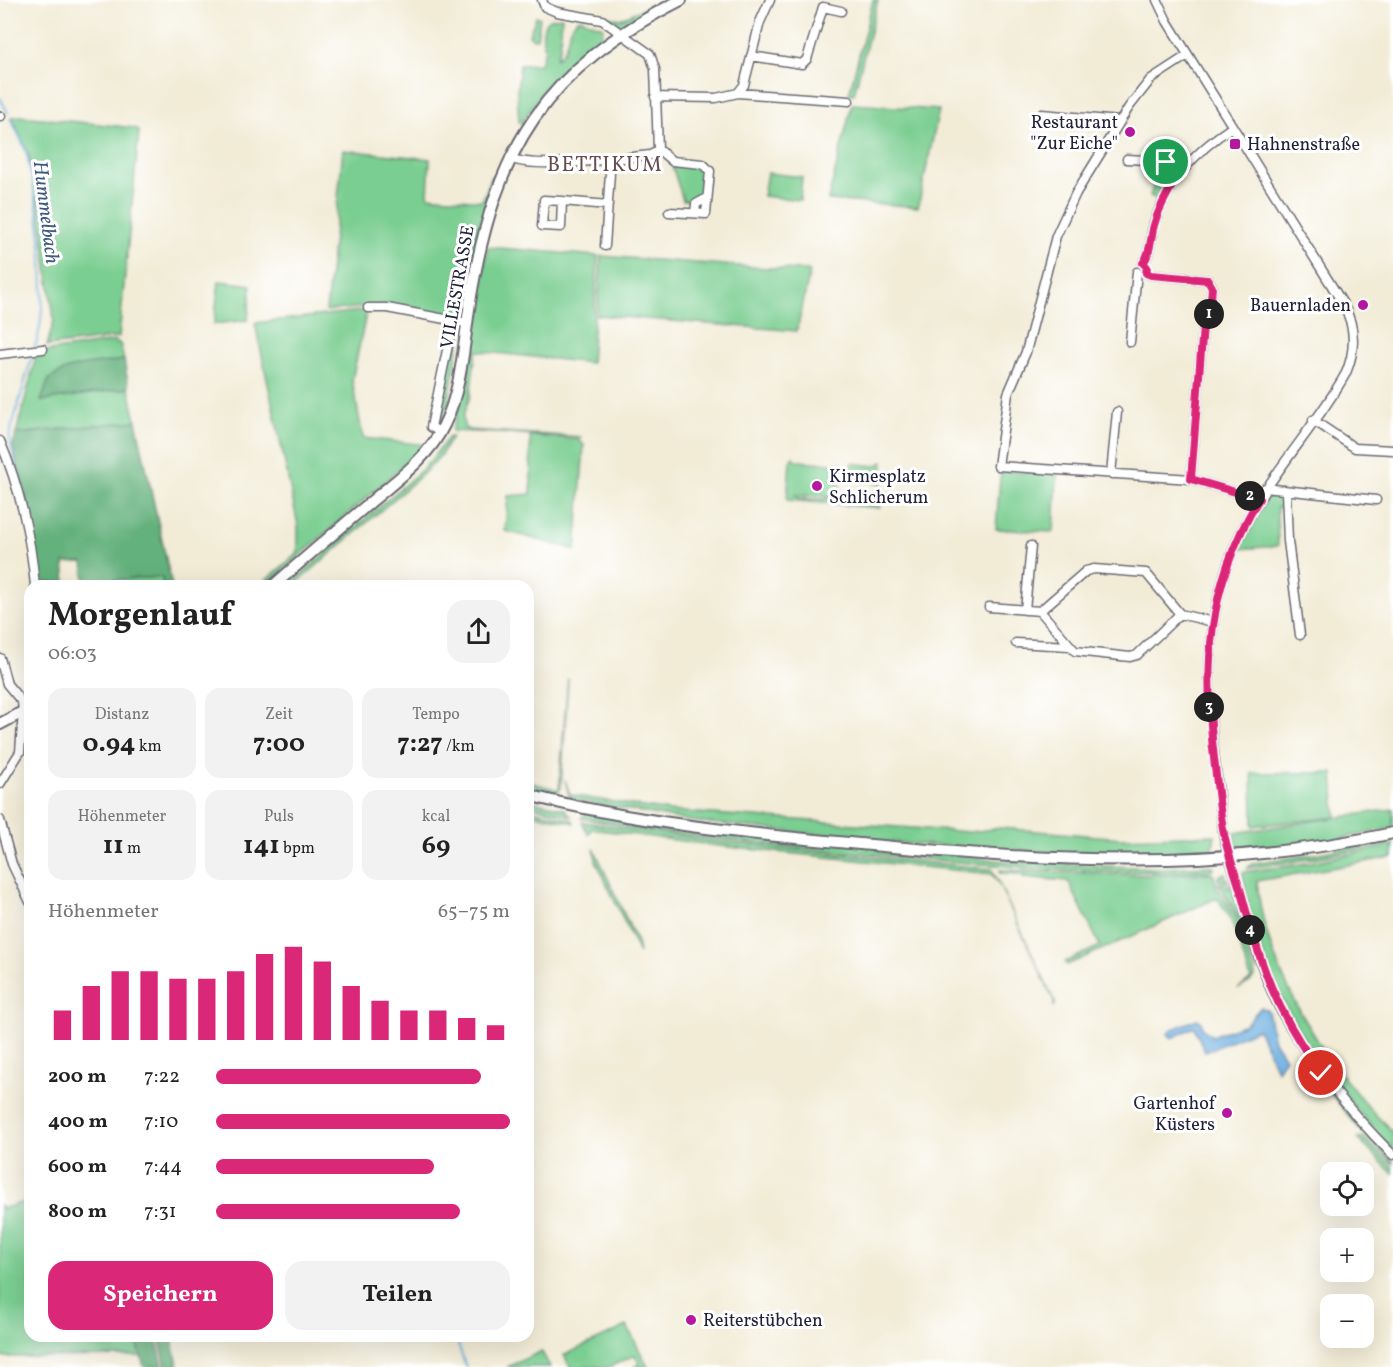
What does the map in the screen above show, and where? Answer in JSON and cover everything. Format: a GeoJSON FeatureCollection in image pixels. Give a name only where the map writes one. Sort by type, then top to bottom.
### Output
{"type":"FeatureCollection","features":[{"type":"Feature","properties":{"kind":"main road","name":"VILLESTRASSE"},"geometry":{"type":"LineString","coordinates":[[280,580],[422,457],[440,432],[453,399],[485,224],[510,158],[537,114],[562,83],[620,34],[681,0]]}},
{"type":"Feature","properties":{"kind":"main road"},"geometry":{"type":"LineString","coordinates":[[0,724],[24,711]]}},
{"type":"Feature","properties":{"kind":"main road"},"geometry":{"type":"LineString","coordinates":[[534,796],[672,823],[875,846],[1106,861],[1230,858],[1316,848],[1393,833]]}},
{"type":"Feature","properties":{"kind":"street"},"geometry":{"type":"LineString","coordinates":[[542,0],[548,9],[597,18],[642,46],[652,56],[655,65],[658,149],[670,160],[703,164],[708,167],[710,175],[706,214],[669,212]]}},
{"type":"Feature","properties":{"kind":"street"},"geometry":{"type":"LineString","coordinates":[[738,93],[744,85],[760,22],[770,0]]}},
{"type":"Feature","properties":{"kind":"street"},"geometry":{"type":"LineString","coordinates":[[1157,0],[1232,127],[1344,304],[1351,321],[1354,341],[1349,365],[1265,488],[1230,558],[1213,622],[1208,664],[1208,698],[1223,828],[1260,962],[1284,1016],[1330,1083],[1393,1155]]}},
{"type":"Feature","properties":{"kind":"street"},"geometry":{"type":"LineString","coordinates":[[752,56],[802,64],[807,59],[823,8],[841,11]]}},
{"type":"Feature","properties":{"kind":"street"},"geometry":{"type":"LineString","coordinates":[[1188,55],[1151,79],[1119,121],[1076,193],[1056,236],[1026,352],[1008,394],[999,466],[1191,479],[1259,499]]}},
{"type":"Feature","properties":{"kind":"street"},"geometry":{"type":"LineString","coordinates":[[655,97],[716,98],[738,93],[849,101]]}},
{"type":"Feature","properties":{"kind":"street"},"geometry":{"type":"LineString","coordinates":[[1042,114],[1119,121]]}},
{"type":"Feature","properties":{"kind":"street"},"geometry":{"type":"LineString","coordinates":[[1130,342],[1141,272],[1147,267],[1143,263],[1148,256],[1158,212],[1180,172],[1209,144],[1232,127]]}},
{"type":"Feature","properties":{"kind":"street"},"geometry":{"type":"LineString","coordinates":[[510,158],[526,162],[611,158],[651,155],[658,149]]}},
{"type":"Feature","properties":{"kind":"street"},"geometry":{"type":"LineString","coordinates":[[605,246],[611,158]]}},
{"type":"Feature","properties":{"kind":"street"},"geometry":{"type":"LineString","coordinates":[[1128,159],[1164,161],[1180,172]]}},
{"type":"Feature","properties":{"kind":"street"},"geometry":{"type":"LineString","coordinates":[[562,201],[608,205]]}},
{"type":"Feature","properties":{"kind":"street"},"geometry":{"type":"LineString","coordinates":[[1141,272],[1208,280],[1212,286],[1210,312],[1203,326],[1191,479]]}},
{"type":"Feature","properties":{"kind":"street"},"geometry":{"type":"LineString","coordinates":[[368,309],[387,308],[466,323]]}},
{"type":"Feature","properties":{"kind":"street"},"geometry":{"type":"LineString","coordinates":[[440,432],[431,426],[453,321]]}},
{"type":"Feature","properties":{"kind":"street"},"geometry":{"type":"LineString","coordinates":[[0,354],[43,349]]}},
{"type":"Feature","properties":{"kind":"street"},"geometry":{"type":"LineString","coordinates":[[1111,474],[1117,412]]}},
{"type":"Feature","properties":{"kind":"street"},"geometry":{"type":"LineString","coordinates":[[1313,420],[1335,437],[1355,447],[1393,450]]}},
{"type":"Feature","properties":{"kind":"street"},"geometry":{"type":"LineString","coordinates":[[0,441],[13,475],[34,580]]}},
{"type":"Feature","properties":{"kind":"street"},"geometry":{"type":"LineString","coordinates":[[1265,488],[1376,500]]}},
{"type":"Feature","properties":{"kind":"street"},"geometry":{"type":"LineString","coordinates":[[1286,491],[1288,541],[1300,635]]}},
{"type":"Feature","properties":{"kind":"street"},"geometry":{"type":"LineString","coordinates":[[1025,610],[1031,546]]}},
{"type":"Feature","properties":{"kind":"street"},"geometry":{"type":"LineString","coordinates":[[989,607],[1040,611],[1086,571],[1094,569],[1147,574],[1180,614],[1213,622]]}},
{"type":"Feature","properties":{"kind":"street"},"geometry":{"type":"LineString","coordinates":[[1040,611],[1069,646],[1079,653],[1134,656],[1180,614]]}},
{"type":"Feature","properties":{"kind":"street"},"geometry":{"type":"LineString","coordinates":[[1016,643],[1069,646]]}},
{"type":"Feature","properties":{"kind":"street"},"geometry":{"type":"LineString","coordinates":[[0,658],[7,684],[24,705]]}},
{"type":"Feature","properties":{"kind":"street"},"geometry":{"type":"LineString","coordinates":[[0,783],[20,752],[24,727]]}},
{"type":"Feature","properties":{"kind":"street"},"geometry":{"type":"LineString","coordinates":[[0,820],[12,864],[24,889]]}},
{"type":"Feature","properties":{"kind":"green space"},"geometry":{"type":"Polygon","coordinates":[[[544,0],[549,0],[551,5],[620,19],[663,0],[672,0],[624,26],[600,17],[553,10],[544,0]]]}},
{"type":"Feature","properties":{"kind":"green space"},"geometry":{"type":"Polygon","coordinates":[[[873,0],[878,0],[854,94],[849,94],[873,0]]]}},
{"type":"Feature","properties":{"kind":"green space"},"geometry":{"type":"Polygon","coordinates":[[[536,16],[540,18],[537,38],[533,39],[529,35],[536,16]]]}},
{"type":"Feature","properties":{"kind":"green space"},"geometry":{"type":"Polygon","coordinates":[[[562,17],[560,47],[556,58],[564,49],[572,26],[580,18],[603,27],[601,35],[585,47],[543,92],[523,121],[519,122],[517,91],[520,65],[540,64],[545,49],[543,36],[545,23],[552,18],[562,17]]]}},
{"type":"Feature","properties":{"kind":"green space"},"geometry":{"type":"Polygon","coordinates":[[[852,104],[939,110],[918,207],[828,200],[852,104]]]}},
{"type":"Feature","properties":{"kind":"green space"},"geometry":{"type":"Polygon","coordinates":[[[12,117],[135,128],[139,131],[119,337],[47,346],[54,320],[38,199],[35,199],[29,156],[12,117]]]}},
{"type":"Feature","properties":{"kind":"green space"},"geometry":{"type":"Polygon","coordinates":[[[343,150],[430,159],[428,196],[482,201],[492,176],[496,178],[480,222],[461,319],[382,305],[326,311],[343,150]]]}},
{"type":"Feature","properties":{"kind":"green space"},"geometry":{"type":"Polygon","coordinates":[[[686,165],[699,168],[706,182],[703,192],[692,201],[683,200],[672,166],[686,165]]]}},
{"type":"Feature","properties":{"kind":"green space"},"geometry":{"type":"Polygon","coordinates":[[[1165,165],[1177,172],[1160,200],[1150,196],[1159,168],[1165,165]]]}},
{"type":"Feature","properties":{"kind":"green space"},"geometry":{"type":"Polygon","coordinates":[[[767,173],[802,177],[800,200],[763,196],[767,173]]]}},
{"type":"Feature","properties":{"kind":"green space"},"geometry":{"type":"Polygon","coordinates":[[[488,247],[598,256],[591,363],[476,351],[470,396],[463,416],[464,427],[469,430],[582,437],[452,431],[464,390],[488,247]]]}},
{"type":"Feature","properties":{"kind":"green space"},"geometry":{"type":"Polygon","coordinates":[[[601,256],[810,271],[797,331],[597,315],[601,256]]]}},
{"type":"Feature","properties":{"kind":"green space"},"geometry":{"type":"Polygon","coordinates":[[[219,281],[251,285],[248,320],[214,324],[219,281]]]}},
{"type":"Feature","properties":{"kind":"green space"},"geometry":{"type":"Polygon","coordinates":[[[367,310],[352,380],[363,438],[427,445],[272,580],[266,580],[298,553],[298,525],[255,323],[367,310]]]}},
{"type":"Feature","properties":{"kind":"green space"},"geometry":{"type":"Polygon","coordinates":[[[458,328],[461,331],[448,404],[439,427],[435,423],[454,329],[458,328]]]}},
{"type":"Feature","properties":{"kind":"green space"},"geometry":{"type":"Polygon","coordinates":[[[115,341],[120,344],[124,360],[80,366],[42,401],[129,388],[136,421],[16,434],[37,353],[115,341]]]}},
{"type":"Feature","properties":{"kind":"green space"},"geometry":{"type":"Polygon","coordinates":[[[124,360],[129,388],[41,401],[49,379],[65,370],[124,360]]]}},
{"type":"Feature","properties":{"kind":"green space"},"geometry":{"type":"Polygon","coordinates":[[[136,421],[171,580],[162,580],[162,577],[85,580],[83,562],[64,563],[66,580],[42,580],[13,446],[16,434],[136,421]]]}},
{"type":"Feature","properties":{"kind":"green space"},"geometry":{"type":"Polygon","coordinates":[[[530,436],[577,439],[584,445],[576,550],[505,531],[508,496],[531,494],[530,436]]]}},
{"type":"Feature","properties":{"kind":"green space"},"geometry":{"type":"Polygon","coordinates":[[[449,437],[452,437],[441,455],[422,475],[300,580],[294,580],[424,468],[449,437]]]}},
{"type":"Feature","properties":{"kind":"green space"},"geometry":{"type":"Polygon","coordinates":[[[793,457],[797,461],[841,464],[839,497],[794,495],[814,500],[849,496],[873,498],[873,494],[880,494],[880,484],[874,483],[872,475],[852,474],[852,463],[875,466],[883,462],[880,508],[787,500],[790,461],[793,457]]]}},
{"type":"Feature","properties":{"kind":"green space"},"geometry":{"type":"Polygon","coordinates":[[[1004,471],[1057,475],[1054,532],[996,529],[1000,477],[1004,471]]]}},
{"type":"Feature","properties":{"kind":"green space"},"geometry":{"type":"Polygon","coordinates":[[[1268,495],[1279,500],[1283,507],[1277,507],[1278,546],[1240,549],[1268,495]]]}},
{"type":"Feature","properties":{"kind":"green space"},"geometry":{"type":"Polygon","coordinates":[[[162,577],[162,580],[106,580],[162,577]]]}},
{"type":"Feature","properties":{"kind":"green space"},"geometry":{"type":"Polygon","coordinates":[[[568,678],[561,788],[555,796],[534,791],[534,784],[559,790],[568,678]]]}},
{"type":"Feature","properties":{"kind":"green space"},"geometry":{"type":"Polygon","coordinates":[[[1252,773],[1333,773],[1336,817],[1253,826],[1252,773]]]}},
{"type":"Feature","properties":{"kind":"green space"},"geometry":{"type":"Polygon","coordinates":[[[565,780],[570,795],[669,811],[970,832],[1000,828],[1122,838],[1215,835],[1212,852],[1123,856],[911,844],[690,821],[570,799],[565,780]]]}},
{"type":"Feature","properties":{"kind":"green space"},"geometry":{"type":"Polygon","coordinates":[[[534,801],[565,809],[571,816],[534,807],[534,801]]]}},
{"type":"Feature","properties":{"kind":"green space"},"geometry":{"type":"Polygon","coordinates":[[[1393,809],[1393,828],[1340,839],[1245,850],[1234,845],[1235,833],[1393,809]]]}},
{"type":"Feature","properties":{"kind":"green space"},"geometry":{"type":"Polygon","coordinates":[[[534,810],[573,820],[574,823],[534,814],[534,810]]]}},
{"type":"Feature","properties":{"kind":"green space"},"geometry":{"type":"Polygon","coordinates":[[[586,813],[1005,861],[1155,868],[1213,866],[1214,868],[1209,871],[1169,872],[1090,871],[931,860],[697,836],[581,818],[586,813]]]}},
{"type":"Feature","properties":{"kind":"green space"},"geometry":{"type":"Polygon","coordinates":[[[582,822],[723,842],[992,869],[1055,1003],[1054,1007],[1054,1001],[999,884],[992,874],[719,846],[592,829],[588,834],[582,822]]]}},
{"type":"Feature","properties":{"kind":"green space"},"geometry":{"type":"Polygon","coordinates":[[[1393,838],[1393,842],[1357,850],[1247,868],[1254,863],[1315,854],[1393,838]]]}},
{"type":"Feature","properties":{"kind":"green space"},"geometry":{"type":"Polygon","coordinates":[[[1393,845],[1393,857],[1257,881],[1262,915],[1272,950],[1286,984],[1304,1017],[1345,1079],[1393,1132],[1393,1150],[1339,1089],[1296,1025],[1263,955],[1251,917],[1243,872],[1297,865],[1393,845]]]}},
{"type":"Feature","properties":{"kind":"green space"},"geometry":{"type":"Polygon","coordinates":[[[594,848],[637,942],[639,953],[596,861],[594,848]]]}},
{"type":"Feature","properties":{"kind":"green space"},"geometry":{"type":"Polygon","coordinates":[[[1000,870],[1144,875],[1213,873],[1217,888],[1237,918],[1255,976],[1238,989],[1251,979],[1230,917],[1217,898],[1067,965],[1065,962],[1100,946],[1068,881],[1023,877],[1022,874],[1000,873],[1000,870]]]}},
{"type":"Feature","properties":{"kind":"green space"},"geometry":{"type":"Polygon","coordinates":[[[1225,874],[1228,880],[1218,880],[1218,876],[1225,874]]]}},
{"type":"Feature","properties":{"kind":"green space"},"geometry":{"type":"Polygon","coordinates":[[[1228,881],[1241,909],[1257,972],[1240,919],[1218,883],[1225,882],[1226,888],[1229,888],[1228,881]]]}},
{"type":"Feature","properties":{"kind":"green space"},"geometry":{"type":"Polygon","coordinates":[[[1314,1073],[1393,1161],[1393,1164],[1355,1124],[1314,1073]]]}},
{"type":"Feature","properties":{"kind":"green space"},"geometry":{"type":"Polygon","coordinates":[[[1363,1137],[1393,1168],[1393,1174],[1358,1139],[1363,1137]]]}},
{"type":"Feature","properties":{"kind":"green space"},"geometry":{"type":"Polygon","coordinates":[[[24,1202],[24,1342],[137,1342],[141,1356],[0,1357],[0,1204],[2,1209],[24,1202]]]}},
{"type":"Feature","properties":{"kind":"green space"},"geometry":{"type":"Polygon","coordinates":[[[627,1326],[648,1367],[635,1367],[640,1364],[635,1355],[609,1367],[570,1367],[564,1355],[627,1326]]]}},
{"type":"Feature","properties":{"kind":"green space"},"geometry":{"type":"Polygon","coordinates":[[[137,1342],[157,1342],[163,1367],[144,1367],[137,1342]]]}},
{"type":"Feature","properties":{"kind":"green space"},"geometry":{"type":"Polygon","coordinates":[[[160,1342],[172,1342],[179,1367],[166,1367],[160,1342]]]}},
{"type":"Feature","properties":{"kind":"green space"},"geometry":{"type":"Polygon","coordinates":[[[542,1352],[550,1367],[507,1367],[538,1353],[542,1352]]]}},
{"type":"Feature","properties":{"kind":"water"},"geometry":{"type":"Polygon","coordinates":[[[1261,1007],[1268,1011],[1274,1041],[1285,1058],[1277,1070],[1258,1029],[1205,1052],[1194,1027],[1172,1038],[1168,1034],[1172,1029],[1197,1019],[1201,1021],[1203,1029],[1212,1036],[1246,1024],[1261,1007]]]}},
{"type":"Feature","properties":{"kind":"waterway","name":"Hummelbach"},"geometry":{"type":"LineString","coordinates":[[0,98],[8,113]]}},
{"type":"Feature","properties":{"kind":"waterway","name":"Hummelbach"},"geometry":{"type":"LineString","coordinates":[[10,118],[27,156],[36,200],[42,252],[42,304],[35,347]]}},
{"type":"Feature","properties":{"kind":"waterway","name":"Hummelbach"},"geometry":{"type":"LineString","coordinates":[[19,481],[9,437],[33,353]]}},
{"type":"Feature","properties":{"kind":"waterway","name":"Hummelbach"},"geometry":{"type":"LineString","coordinates":[[35,551],[42,580]]}},
{"type":"Feature","properties":{"kind":"waterway","name":"Hummelbach"},"geometry":{"type":"LineString","coordinates":[[457,1342],[466,1367]]}},
{"type":"Feature","properties":{"kind":"place","name":"Restaurant \"Zur Eiche\""},"geometry":{"type":"Point","coordinates":[1130,132]}},
{"type":"Feature","properties":{"kind":"place","name":"Hahnenstraße"},"geometry":{"type":"Point","coordinates":[1235,144]}},
{"type":"Feature","properties":{"kind":"place","name":"Bauernladen"},"geometry":{"type":"Point","coordinates":[1363,305]}},
{"type":"Feature","properties":{"kind":"place","name":"Kirmesplatz Schlicherum"},"geometry":{"type":"Point","coordinates":[817,486]}},
{"type":"Feature","properties":{"kind":"place","name":"Gartenhof Küsters"},"geometry":{"type":"Point","coordinates":[1227,1113]}},
{"type":"Feature","properties":{"kind":"place","name":"Reiterstübchen"},"geometry":{"type":"Point","coordinates":[691,1320]}},
{"type":"Feature","properties":{"kind":"district","name":"BETTIKUM"},"geometry":{"type":"Point","coordinates":[605,164]}},
{"type":"Feature","properties":{"kind":"route"},"geometry":{"type":"LineString","coordinates":[[1166,162],[1180,172],[1158,212],[1148,256],[1143,263],[1147,267],[1146,273],[1208,280],[1212,287],[1210,312],[1203,326],[1191,479],[1259,499],[1234,547],[1222,580],[1209,646],[1209,708],[1223,831],[1254,943],[1266,977],[1284,1016],[1321,1073]]}}]}
